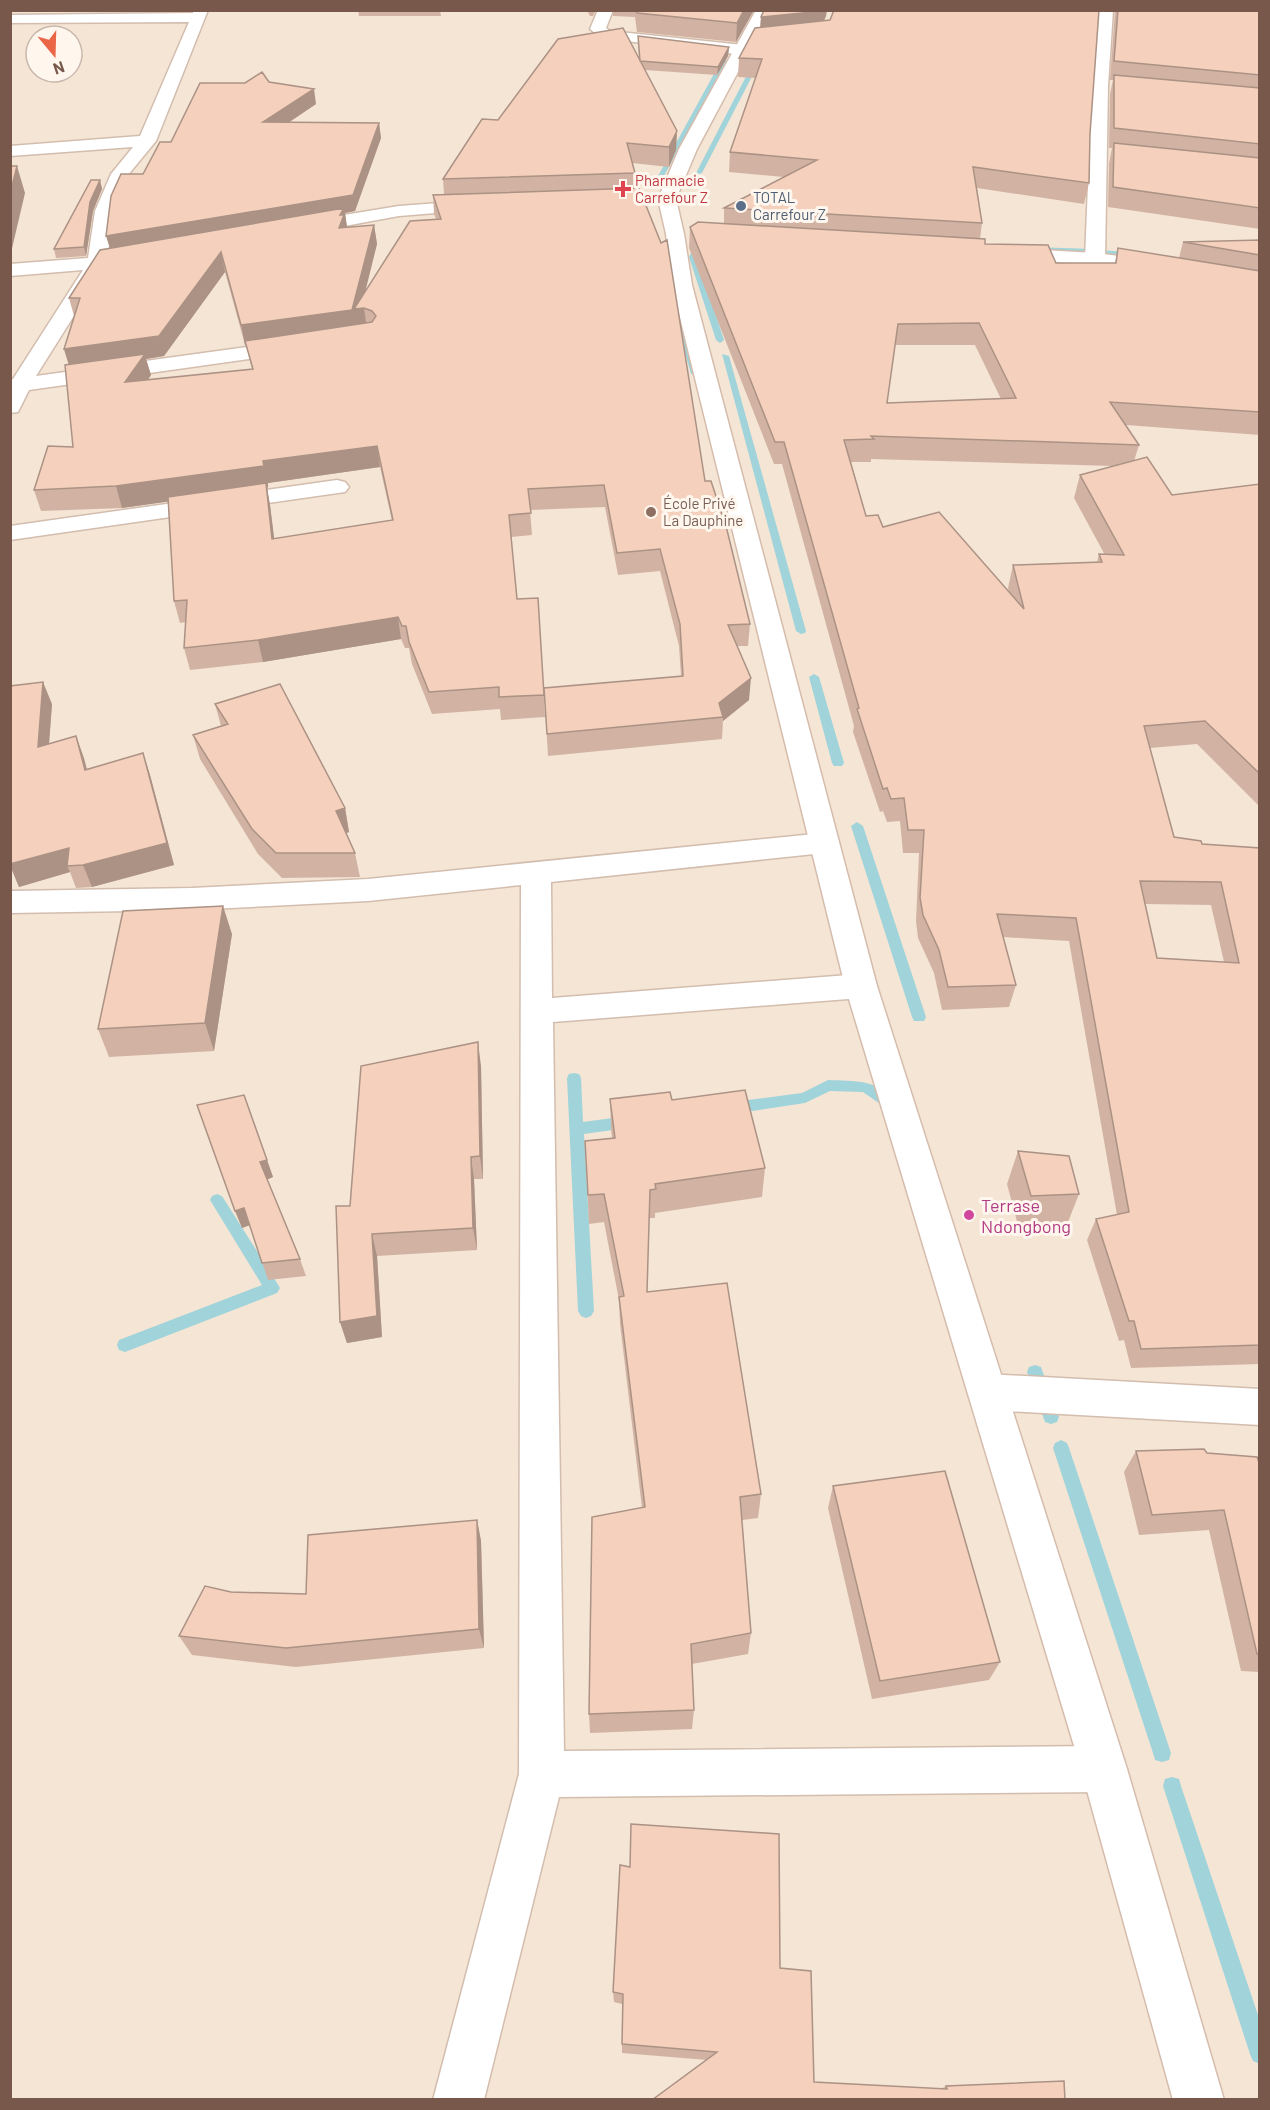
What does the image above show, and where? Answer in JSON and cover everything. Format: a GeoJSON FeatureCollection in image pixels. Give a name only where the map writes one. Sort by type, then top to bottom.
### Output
{"type":"FeatureCollection","features":[{"type":"Feature","properties":{"kind":"street"},"geometry":{"type":"LineString","coordinates":[[606,10],[598,29],[606,35],[743,50]]}},
{"type":"Feature","properties":{"kind":"street"},"geometry":{"type":"LineString","coordinates":[[667,199],[688,149],[764,10]]}},
{"type":"Feature","properties":{"kind":"street"},"geometry":{"type":"LineString","coordinates":[[1095,259],[1097,154],[1106,87],[1106,10]]}},
{"type":"Feature","properties":{"kind":"street"},"geometry":{"type":"LineString","coordinates":[[10,19],[200,14],[147,141],[120,174],[104,211],[97,263],[15,385],[10,407]]}},
{"type":"Feature","properties":{"kind":"street"},"geometry":{"type":"LineString","coordinates":[[10,151],[147,141]]}},
{"type":"Feature","properties":{"kind":"street"},"geometry":{"type":"LineString","coordinates":[[1097,154],[1121,157]]}},
{"type":"Feature","properties":{"kind":"street"},"geometry":{"type":"LineString","coordinates":[[583,202],[667,199]]}},
{"type":"Feature","properties":{"kind":"street"},"geometry":{"type":"LineString","coordinates":[[667,199],[686,235],[685,297],[861,986],[1104,1769],[1199,2100]]}},
{"type":"Feature","properties":{"kind":"street"},"geometry":{"type":"LineString","coordinates":[[283,231],[399,211],[500,204]]}},
{"type":"Feature","properties":{"kind":"street"},"geometry":{"type":"LineString","coordinates":[[10,270],[97,263],[155,253]]}},
{"type":"Feature","properties":{"kind":"street"},"geometry":{"type":"LineString","coordinates":[[995,253],[1095,259],[1178,270]]}},
{"type":"Feature","properties":{"kind":"street"},"geometry":{"type":"LineString","coordinates":[[15,385],[308,345]]}},
{"type":"Feature","properties":{"kind":"street"},"geometry":{"type":"LineString","coordinates":[[10,533],[337,487]]}},
{"type":"Feature","properties":{"kind":"street"},"geometry":{"type":"LineString","coordinates":[[10,902],[292,896],[536,874],[824,843]]}},
{"type":"Feature","properties":{"kind":"street"},"geometry":{"type":"LineString","coordinates":[[458,2100],[543,1774],[538,1404],[536,874]]}},
{"type":"Feature","properties":{"kind":"street"},"geometry":{"type":"LineString","coordinates":[[536,1011],[861,986]]}},
{"type":"Feature","properties":{"kind":"street"},"geometry":{"type":"LineString","coordinates":[[987,1392],[1260,1407]]}},
{"type":"Feature","properties":{"kind":"street"},"geometry":{"type":"LineString","coordinates":[[543,1774],[1104,1769]]}},
{"type":"Feature","properties":{"kind":"shaded area"},"geometry":{"type":"Polygon","coordinates":[[[11,11],[1259,11],[1259,2099],[11,2099],[11,11]]]}},
{"type":"Feature","properties":{"kind":"building"},"geometry":{"type":"Polygon","coordinates":[[[636,10],[744,10],[737,23],[637,13],[636,10]]]}},
{"type":"Feature","properties":{"kind":"building"},"geometry":{"type":"Polygon","coordinates":[[[764,10],[822,10],[822,11],[761,17],[764,10]]]}},
{"type":"Feature","properties":{"kind":"building"},"geometry":{"type":"Polygon","coordinates":[[[834,10],[1099,10],[1090,134],[1089,183],[973,167],[982,223],[724,208],[817,160],[730,152],[762,59],[739,58],[755,28],[830,20],[834,10]]]}},
{"type":"Feature","properties":{"kind":"building"},"geometry":{"type":"Polygon","coordinates":[[[1118,10],[1260,10],[1260,75],[1114,61],[1118,10]]]}},
{"type":"Feature","properties":{"kind":"building"},"geometry":{"type":"Polygon","coordinates":[[[623,28],[677,131],[669,147],[627,143],[635,173],[443,179],[482,119],[498,120],[558,39],[623,28]]]}},
{"type":"Feature","properties":{"kind":"building"},"geometry":{"type":"Polygon","coordinates":[[[638,36],[729,47],[718,67],[640,61],[638,36]]]}},
{"type":"Feature","properties":{"kind":"building"},"geometry":{"type":"Polygon","coordinates":[[[262,72],[269,82],[314,89],[263,122],[379,123],[353,195],[106,236],[111,196],[121,174],[143,174],[160,142],[171,142],[200,83],[245,83],[262,72]]]}},
{"type":"Feature","properties":{"kind":"building"},"geometry":{"type":"Polygon","coordinates":[[[1114,75],[1260,88],[1260,144],[1114,128],[1114,75]]]}},
{"type":"Feature","properties":{"kind":"building"},"geometry":{"type":"Polygon","coordinates":[[[1114,143],[1260,158],[1260,208],[1113,187],[1114,143]]]}},
{"type":"Feature","properties":{"kind":"building"},"geometry":{"type":"Polygon","coordinates":[[[10,166],[17,166],[10,194],[10,166]]]}},
{"type":"Feature","properties":{"kind":"building"},"geometry":{"type":"Polygon","coordinates":[[[91,180],[100,180],[90,202],[84,247],[54,249],[91,180]]]}},
{"type":"Feature","properties":{"kind":"building"},"geometry":{"type":"Polygon","coordinates":[[[639,188],[661,243],[667,240],[705,481],[711,481],[727,530],[750,624],[728,625],[751,678],[719,703],[723,717],[547,734],[544,688],[683,676],[680,624],[660,549],[617,553],[604,485],[528,489],[531,513],[509,515],[517,599],[538,598],[544,695],[499,697],[499,687],[429,692],[409,642],[406,626],[402,626],[398,617],[258,640],[184,648],[187,600],[174,601],[168,497],[266,483],[272,539],[393,520],[377,446],[263,461],[264,466],[116,486],[34,490],[48,446],[73,447],[65,365],[145,354],[125,382],[253,369],[245,341],[372,322],[376,316],[372,311],[364,308],[354,309],[410,221],[441,219],[433,195],[639,188]]]}},
{"type":"Feature","properties":{"kind":"building"},"geometry":{"type":"Polygon","coordinates":[[[344,208],[340,215],[344,215],[339,228],[374,225],[352,310],[241,325],[221,252],[159,336],[64,349],[80,298],[69,298],[100,250],[344,208]]]}},
{"type":"Feature","properties":{"kind":"building"},"geometry":{"type":"Polygon","coordinates":[[[698,222],[985,239],[985,244],[1048,245],[1056,263],[1116,263],[1118,248],[1260,271],[1260,412],[1110,402],[1139,445],[871,436],[874,439],[844,440],[866,516],[878,515],[883,527],[939,512],[1024,609],[1013,565],[1102,562],[1099,554],[1124,555],[1080,475],[1147,457],[1172,495],[1260,484],[1260,774],[1205,721],[1144,726],[1174,837],[1201,841],[1202,844],[1260,848],[1260,1345],[1141,1349],[1134,1321],[1129,1321],[1096,1219],[1129,1212],[1076,918],[997,914],[1016,985],[948,987],[939,950],[923,915],[920,898],[924,830],[908,830],[904,798],[891,799],[887,788],[883,789],[857,709],[859,708],[784,442],[775,442],[690,227],[698,222]],[[979,323],[898,324],[887,403],[1016,398],[979,323]],[[1140,881],[1157,958],[1239,963],[1221,882],[1140,881]]]}},
{"type":"Feature","properties":{"kind":"building"},"geometry":{"type":"Polygon","coordinates":[[[1260,240],[1260,255],[1183,242],[1260,240]]]}},
{"type":"Feature","properties":{"kind":"building"},"geometry":{"type":"Polygon","coordinates":[[[43,682],[38,747],[76,736],[85,770],[143,753],[167,843],[83,865],[67,866],[69,848],[10,864],[10,686],[43,682]]]}},
{"type":"Feature","properties":{"kind":"building"},"geometry":{"type":"Polygon","coordinates":[[[280,684],[345,808],[336,811],[355,853],[276,853],[252,829],[193,735],[228,724],[215,704],[280,684]]]}},
{"type":"Feature","properties":{"kind":"building"},"geometry":{"type":"Polygon","coordinates":[[[223,906],[205,1023],[98,1029],[123,911],[223,906]]]}},
{"type":"Feature","properties":{"kind":"building"},"geometry":{"type":"Polygon","coordinates":[[[478,1042],[480,1156],[471,1157],[473,1228],[372,1234],[377,1316],[340,1322],[336,1206],[350,1206],[361,1066],[478,1042]]]}},
{"type":"Feature","properties":{"kind":"building"},"geometry":{"type":"Polygon","coordinates":[[[745,1090],[765,1168],[655,1184],[656,1189],[650,1190],[647,1292],[727,1283],[761,1494],[740,1497],[751,1633],[691,1644],[694,1710],[589,1714],[592,1517],[645,1507],[619,1297],[624,1296],[604,1194],[588,1195],[585,1141],[615,1138],[610,1099],[670,1092],[672,1100],[745,1090]]]}},
{"type":"Feature","properties":{"kind":"building"},"geometry":{"type":"Polygon","coordinates":[[[244,1095],[267,1160],[260,1162],[300,1259],[262,1263],[244,1208],[235,1211],[197,1105],[244,1095]]]}},
{"type":"Feature","properties":{"kind":"building"},"geometry":{"type":"Polygon","coordinates":[[[1018,1151],[1069,1156],[1079,1194],[1031,1196],[1018,1151]]]}},
{"type":"Feature","properties":{"kind":"building"},"geometry":{"type":"Polygon","coordinates":[[[1204,1449],[1207,1453],[1257,1457],[1260,1465],[1260,1654],[1257,1654],[1224,1510],[1152,1515],[1136,1451],[1204,1449]]]}},
{"type":"Feature","properties":{"kind":"building"},"geometry":{"type":"Polygon","coordinates":[[[945,1471],[1000,1662],[880,1681],[833,1486],[945,1471]]]}},
{"type":"Feature","properties":{"kind":"building"},"geometry":{"type":"Polygon","coordinates":[[[477,1520],[479,1629],[286,1648],[179,1636],[205,1586],[231,1592],[306,1594],[308,1535],[477,1520]]]}},
{"type":"Feature","properties":{"kind":"building"},"geometry":{"type":"Polygon","coordinates":[[[631,1824],[779,1834],[780,1968],[811,1971],[814,2082],[947,2089],[946,2086],[1064,2081],[1065,2100],[652,2100],[717,2052],[622,2044],[623,1994],[613,1992],[620,1865],[630,1867],[631,1824]]]}},
{"type":"Feature","properties":{"kind":"waterway"},"geometry":{"type":"LineString","coordinates":[[655,185],[724,61]]}},
{"type":"Feature","properties":{"kind":"waterway"},"geometry":{"type":"LineString","coordinates":[[698,173],[757,61]]}},
{"type":"Feature","properties":{"kind":"waterway"},"geometry":{"type":"LineString","coordinates":[[1034,249],[1092,251]]}},
{"type":"Feature","properties":{"kind":"waterway"},"geometry":{"type":"LineString","coordinates":[[704,250],[696,251],[693,257],[720,340]]}},
{"type":"Feature","properties":{"kind":"waterway"},"geometry":{"type":"LineString","coordinates":[[1102,252],[1133,255]]}},
{"type":"Feature","properties":{"kind":"waterway"},"geometry":{"type":"LineString","coordinates":[[676,312],[695,374]]}},
{"type":"Feature","properties":{"kind":"waterway"},"geometry":{"type":"LineString","coordinates":[[725,356],[801,631]]}},
{"type":"Feature","properties":{"kind":"waterway"},"geometry":{"type":"LineString","coordinates":[[814,677],[838,763]]}},
{"type":"Feature","properties":{"kind":"waterway"},"geometry":{"type":"LineString","coordinates":[[857,826],[919,1017]]}},
{"type":"Feature","properties":{"kind":"waterway"},"geometry":{"type":"LineString","coordinates":[[574,1078],[586,1311]]}},
{"type":"Feature","properties":{"kind":"waterway"},"geometry":{"type":"LineString","coordinates":[[732,1108],[805,1098],[828,1085],[864,1087],[876,1092],[889,1104]]}},
{"type":"Feature","properties":{"kind":"waterway"},"geometry":{"type":"LineString","coordinates":[[577,1129],[627,1122]]}},
{"type":"Feature","properties":{"kind":"waterway"},"geometry":{"type":"LineString","coordinates":[[125,1345],[272,1288],[217,1200]]}},
{"type":"Feature","properties":{"kind":"waterway"},"geometry":{"type":"LineString","coordinates":[[1035,1372],[1051,1417]]}},
{"type":"Feature","properties":{"kind":"waterway"},"geometry":{"type":"LineString","coordinates":[[1061,1448],[1162,1753]]}},
{"type":"Feature","properties":{"kind":"waterway"},"geometry":{"type":"LineString","coordinates":[[1172,1786],[1260,2054]]}},
{"type":"Feature","properties":{"kind":"place","name":"Pharmacie Carrefour Z"},"geometry":{"type":"Point","coordinates":[623,189]}},
{"type":"Feature","properties":{"kind":"place","name":"TOTAL Carrefour Z"},"geometry":{"type":"Point","coordinates":[741,206]}},
{"type":"Feature","properties":{"kind":"place","name":"École Privé La Dauphine"},"geometry":{"type":"Point","coordinates":[651,512]}},
{"type":"Feature","properties":{"kind":"place","name":"Terrase Ndongbong"},"geometry":{"type":"Point","coordinates":[969,1215]}}]}
